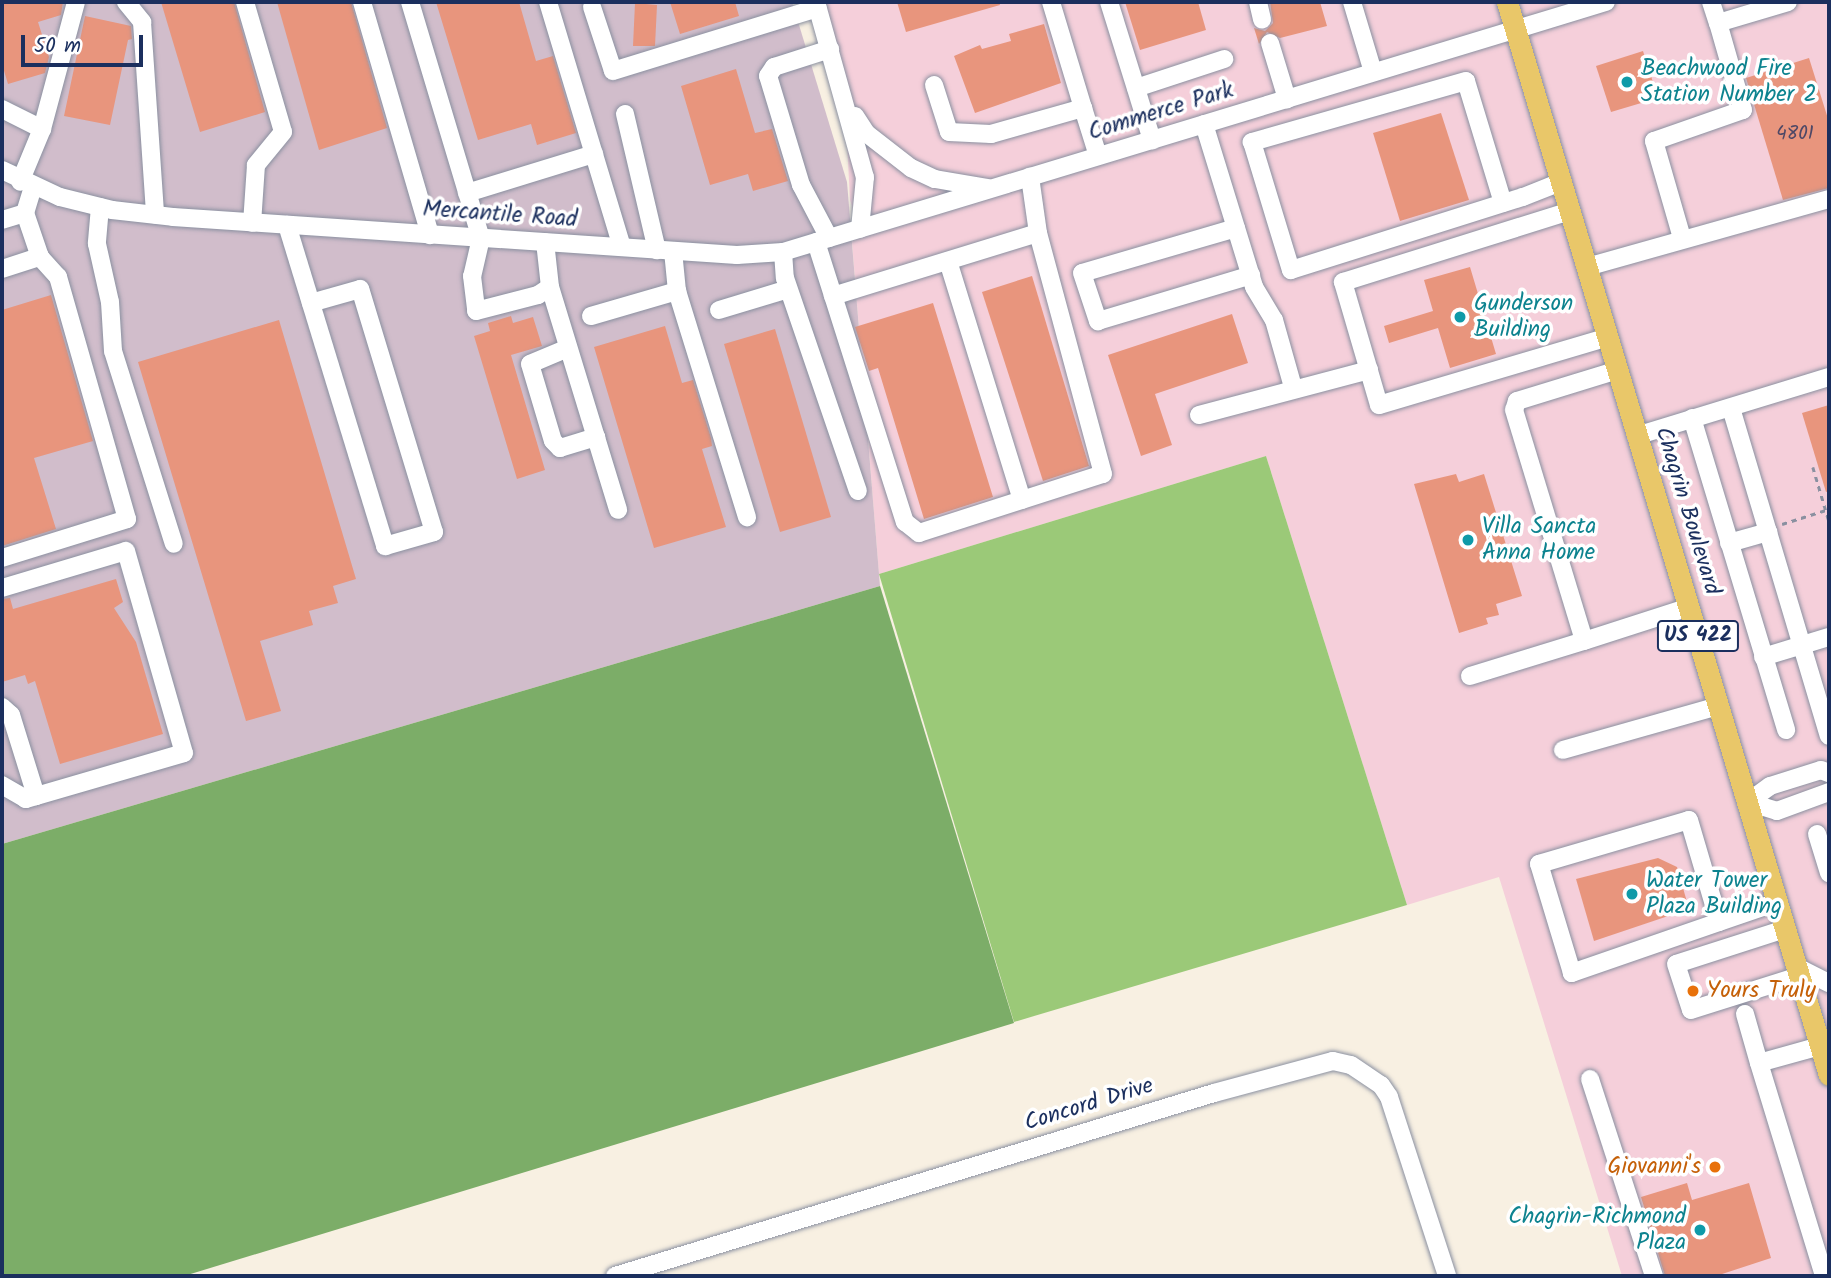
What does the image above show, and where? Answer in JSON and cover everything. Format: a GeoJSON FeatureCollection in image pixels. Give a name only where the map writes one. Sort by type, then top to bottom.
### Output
{"type":"FeatureCollection","features":[{"type":"Feature","properties":{"kind":"main road","name":"Chagrin Boulevard"},"geometry":{"type":"LineString","coordinates":[[1507,2],[1829,1075]]}},
{"type":"Feature","properties":{"kind":"street"},"geometry":{"type":"LineString","coordinates":[[2,558],[128,519],[58,277],[39,256],[25,212],[27,184],[76,2]]}},
{"type":"Feature","properties":{"kind":"street"},"geometry":{"type":"LineString","coordinates":[[126,2],[142,22],[155,215]]}},
{"type":"Feature","properties":{"kind":"street"},"geometry":{"type":"LineString","coordinates":[[245,2],[283,132],[256,165],[253,223]]}},
{"type":"Feature","properties":{"kind":"street"},"geometry":{"type":"LineString","coordinates":[[362,2],[430,234]]}},
{"type":"Feature","properties":{"kind":"street"},"geometry":{"type":"LineString","coordinates":[[410,2],[481,238],[472,276],[471,299],[476,311],[544,291]]}},
{"type":"Feature","properties":{"kind":"street"},"geometry":{"type":"LineString","coordinates":[[548,2],[622,247]]}},
{"type":"Feature","properties":{"kind":"street"},"geometry":{"type":"LineString","coordinates":[[1051,2],[1098,156]]}},
{"type":"Feature","properties":{"kind":"street"},"geometry":{"type":"LineString","coordinates":[[1109,2],[1152,140]]}},
{"type":"Feature","properties":{"kind":"street"},"geometry":{"type":"LineString","coordinates":[[1258,2],[1262,20]]}},
{"type":"Feature","properties":{"kind":"street"},"geometry":{"type":"LineString","coordinates":[[1352,2],[1373,72]]}},
{"type":"Feature","properties":{"kind":"street","name":"Commerce Park"},"geometry":{"type":"LineString","coordinates":[[845,102],[866,133],[911,168],[935,178],[993,189],[1606,2]]}},
{"type":"Feature","properties":{"kind":"street"},"geometry":{"type":"LineString","coordinates":[[1682,238],[1654,141],[1743,110],[1711,2]]}},
{"type":"Feature","properties":{"kind":"street"},"geometry":{"type":"LineString","coordinates":[[1718,23],[1788,2]]}},
{"type":"Feature","properties":{"kind":"street"},"geometry":{"type":"LineString","coordinates":[[592,8],[613,71],[817,5]]}},
{"type":"Feature","properties":{"kind":"street","name":"Commerce Park"},"geometry":{"type":"LineString","coordinates":[[817,5],[865,177],[860,229]]}},
{"type":"Feature","properties":{"kind":"street"},"geometry":{"type":"LineString","coordinates":[[1270,43],[1287,99]]}},
{"type":"Feature","properties":{"kind":"street"},"geometry":{"type":"LineString","coordinates":[[830,49],[774,67],[768,76],[801,185],[823,240],[833,296],[905,522],[919,533],[1103,474],[1038,233],[1030,177]]}},
{"type":"Feature","properties":{"kind":"street"},"geometry":{"type":"LineString","coordinates":[[1136,88],[1224,60]]}},
{"type":"Feature","properties":{"kind":"street"},"geometry":{"type":"LineString","coordinates":[[1252,142],[1466,81],[1503,203]]}},
{"type":"Feature","properties":{"kind":"street"},"geometry":{"type":"LineString","coordinates":[[934,85],[949,132],[991,134],[1083,108]]}},
{"type":"Feature","properties":{"kind":"street"},"geometry":{"type":"LineString","coordinates":[[1333,85],[1342,115]]}},
{"type":"Feature","properties":{"kind":"street"},"geometry":{"type":"LineString","coordinates":[[2,109],[42,129]]}},
{"type":"Feature","properties":{"kind":"street"},"geometry":{"type":"LineString","coordinates":[[1242,112],[1291,270],[1561,183]]}},
{"type":"Feature","properties":{"kind":"street"},"geometry":{"type":"LineString","coordinates":[[625,114],[747,517]]}},
{"type":"Feature","properties":{"kind":"street"},"geometry":{"type":"LineString","coordinates":[[1205,124],[1251,275],[1274,320],[1293,387]]}},
{"type":"Feature","properties":{"kind":"street"},"geometry":{"type":"LineString","coordinates":[[467,193],[594,154]]}},
{"type":"Feature","properties":{"kind":"street","name":"Mercantile Road"},"geometry":{"type":"LineString","coordinates":[[2,170],[27,184],[100,207],[155,215],[737,255],[783,252],[993,189]]}},
{"type":"Feature","properties":{"kind":"street"},"geometry":{"type":"LineString","coordinates":[[1587,267],[1682,238],[1718,233],[1829,199]]}},
{"type":"Feature","properties":{"kind":"street"},"geometry":{"type":"LineString","coordinates":[[100,207],[97,244],[110,302],[113,351],[174,544]]}},
{"type":"Feature","properties":{"kind":"street"},"geometry":{"type":"LineString","coordinates":[[1570,211],[1343,282],[1379,405],[1608,337]]}},
{"type":"Feature","properties":{"kind":"street"},"geometry":{"type":"LineString","coordinates":[[2,220],[25,212]]}},
{"type":"Feature","properties":{"kind":"street"},"geometry":{"type":"LineString","coordinates":[[287,225],[310,303],[385,547],[434,532],[360,289],[310,303]]}},
{"type":"Feature","properties":{"kind":"street"},"geometry":{"type":"LineString","coordinates":[[1236,228],[1083,273],[1086,285],[1098,321],[1251,275]]}},
{"type":"Feature","properties":{"kind":"street"},"geometry":{"type":"LineString","coordinates":[[833,296],[1038,233]]}},
{"type":"Feature","properties":{"kind":"street"},"geometry":{"type":"LineString","coordinates":[[545,242],[544,291],[568,348],[618,510]]}},
{"type":"Feature","properties":{"kind":"street"},"geometry":{"type":"LineString","coordinates":[[783,252],[788,289],[858,491]]}},
{"type":"Feature","properties":{"kind":"street"},"geometry":{"type":"LineString","coordinates":[[2,269],[39,256]]}},
{"type":"Feature","properties":{"kind":"street"},"geometry":{"type":"LineString","coordinates":[[948,261],[1022,500]]}},
{"type":"Feature","properties":{"kind":"street"},"geometry":{"type":"LineString","coordinates":[[719,310],[788,289]]}},
{"type":"Feature","properties":{"kind":"street"},"geometry":{"type":"LineString","coordinates":[[592,316],[677,291]]}},
{"type":"Feature","properties":{"kind":"street"},"geometry":{"type":"LineString","coordinates":[[568,348],[530,364],[553,441],[559,448],[596,437]]}},
{"type":"Feature","properties":{"kind":"street"},"geometry":{"type":"LineString","coordinates":[[1199,415],[1293,387],[1369,370]]}},
{"type":"Feature","properties":{"kind":"street"},"geometry":{"type":"LineString","coordinates":[[1584,641],[1514,410],[1517,401],[1618,370]]}},
{"type":"Feature","properties":{"kind":"street"},"geometry":{"type":"LineString","coordinates":[[1636,436],[1829,377]]}},
{"type":"Feature","properties":{"kind":"street"},"geometry":{"type":"LineString","coordinates":[[1731,408],[1770,530],[1829,736]]}},
{"type":"Feature","properties":{"kind":"street"},"geometry":{"type":"LineString","coordinates":[[1692,418],[1786,730]]}},
{"type":"Feature","properties":{"kind":"street"},"geometry":{"type":"LineString","coordinates":[[1729,543],[1770,530]]}},
{"type":"Feature","properties":{"kind":"street"},"geometry":{"type":"LineString","coordinates":[[2,588],[126,551],[184,754],[26,799],[2,785]]}},
{"type":"Feature","properties":{"kind":"street"},"geometry":{"type":"LineString","coordinates":[[1470,676],[1689,607]]}},
{"type":"Feature","properties":{"kind":"street"},"geometry":{"type":"LineString","coordinates":[[1763,657],[1829,637]]}},
{"type":"Feature","properties":{"kind":"street"},"geometry":{"type":"LineString","coordinates":[[1563,750],[1719,706]]}},
{"type":"Feature","properties":{"kind":"street"},"geometry":{"type":"LineString","coordinates":[[2,707],[11,715],[36,796]]}},
{"type":"Feature","properties":{"kind":"street"},"geometry":{"type":"LineString","coordinates":[[1748,802],[1770,786],[1821,769],[1829,773]]}},
{"type":"Feature","properties":{"kind":"street"},"geometry":{"type":"LineString","coordinates":[[1748,802],[1777,811],[1829,792]]}},
{"type":"Feature","properties":{"kind":"street"},"geometry":{"type":"LineString","coordinates":[[1718,922],[1689,820],[1539,864],[1572,974],[1777,902]]}},
{"type":"Feature","properties":{"kind":"street"},"geometry":{"type":"LineString","coordinates":[[1817,834],[1829,873]]}},
{"type":"Feature","properties":{"kind":"street"},"geometry":{"type":"LineString","coordinates":[[1785,929],[1676,964],[1691,1010],[1798,972],[1829,983]]}},
{"type":"Feature","properties":{"kind":"street"},"geometry":{"type":"LineString","coordinates":[[1806,998],[1829,990]]}},
{"type":"Feature","properties":{"kind":"street"},"geometry":{"type":"LineString","coordinates":[[1745,1014],[1824,1276]]}},
{"type":"Feature","properties":{"kind":"street"},"geometry":{"type":"LineString","coordinates":[[1759,1063],[1820,1046]]}},
{"type":"Feature","properties":{"kind":"street","name":"Concord Drive"},"geometry":{"type":"LineString","coordinates":[[615,1276],[1213,1093],[1334,1061],[1358,1070],[1381,1085],[1389,1097],[1447,1276]]}},
{"type":"Feature","properties":{"kind":"street"},"geometry":{"type":"LineString","coordinates":[[1590,1079],[1654,1276]]}},
{"type":"Feature","properties":{"kind":"path"},"geometry":{"type":"LineString","coordinates":[[1813,467],[1829,521]]}},
{"type":"Feature","properties":{"kind":"path"},"geometry":{"type":"LineString","coordinates":[[1770,530],[1826,510]]}},
{"type":"Feature","properties":{"kind":"shaded area"},"geometry":{"type":"Polygon","coordinates":[[[2,2],[792,2],[847,182],[880,586],[2,844],[2,2]]]}},
{"type":"Feature","properties":{"kind":"shaded area"},"geometry":{"type":"Polygon","coordinates":[[[816,2],[1829,2],[1829,1276],[1622,1276],[1499,877],[1407,905],[1266,456],[879,574],[852,242],[860,229],[850,200],[845,102],[816,2]]]}},
{"type":"Feature","properties":{"kind":"green space"},"geometry":{"type":"Polygon","coordinates":[[[1266,456],[1407,905],[1014,1022],[879,574],[1266,456]]]}},
{"type":"Feature","properties":{"kind":"green space"},"geometry":{"type":"Polygon","coordinates":[[[880,586],[1014,1023],[184,1276],[2,1276],[2,844],[880,586]]]}},
{"type":"Feature","properties":{"kind":"building"},"geometry":{"type":"Polygon","coordinates":[[[2,2],[63,2],[61,15],[38,22],[49,57],[45,73],[8,84],[2,64],[2,2]]]}},
{"type":"Feature","properties":{"kind":"building"},"geometry":{"type":"Polygon","coordinates":[[[161,2],[234,2],[265,112],[200,132],[161,2]]]}},
{"type":"Feature","properties":{"kind":"building"},"geometry":{"type":"Polygon","coordinates":[[[277,2],[351,2],[387,128],[319,150],[277,2]]]}},
{"type":"Feature","properties":{"kind":"building"},"geometry":{"type":"Polygon","coordinates":[[[436,2],[519,2],[536,61],[553,56],[576,133],[537,145],[531,124],[478,140],[436,2]]]}},
{"type":"Feature","properties":{"kind":"building"},"geometry":{"type":"Polygon","coordinates":[[[670,2],[735,2],[739,16],[680,34],[670,2]]]}},
{"type":"Feature","properties":{"kind":"building"},"geometry":{"type":"Polygon","coordinates":[[[897,2],[999,2],[1000,5],[906,32],[897,2]]]}},
{"type":"Feature","properties":{"kind":"building"},"geometry":{"type":"Polygon","coordinates":[[[1125,2],[1198,2],[1206,30],[1140,50],[1125,2]]]}},
{"type":"Feature","properties":{"kind":"building"},"geometry":{"type":"Polygon","coordinates":[[[1270,2],[1320,2],[1327,26],[1280,38],[1267,32],[1259,44],[1254,28],[1265,31],[1273,23],[1270,2]]]}},
{"type":"Feature","properties":{"kind":"building"},"geometry":{"type":"Polygon","coordinates":[[[635,3],[657,5],[655,46],[633,46],[635,3]]]}},
{"type":"Feature","properties":{"kind":"building"},"geometry":{"type":"Polygon","coordinates":[[[85,16],[131,26],[132,39],[128,40],[110,125],[64,116],[85,16]]]}},
{"type":"Feature","properties":{"kind":"building"},"geometry":{"type":"Polygon","coordinates":[[[1044,24],[1061,83],[975,113],[954,56],[980,45],[982,49],[1011,41],[1009,34],[1044,24]]]}},
{"type":"Feature","properties":{"kind":"building","name":"Beachwood Fire Station Number 2"},"geometry":{"type":"Polygon","coordinates":[[[1643,51],[1658,98],[1611,112],[1596,66],[1643,51]]]}},
{"type":"Feature","properties":{"kind":"building"},"geometry":{"type":"Polygon","coordinates":[[[1809,58],[1829,122],[1829,188],[1783,200],[1746,78],[1809,58]]]}},
{"type":"Feature","properties":{"kind":"building"},"geometry":{"type":"Polygon","coordinates":[[[736,69],[755,133],[772,129],[788,181],[753,191],[748,174],[710,185],[681,86],[736,69]]]}},
{"type":"Feature","properties":{"kind":"building"},"geometry":{"type":"Polygon","coordinates":[[[1441,113],[1469,200],[1400,221],[1373,133],[1441,113]]]}},
{"type":"Feature","properties":{"kind":"building","name":"Gunderson Building"},"geometry":{"type":"Polygon","coordinates":[[[1470,267],[1496,354],[1450,368],[1438,328],[1389,343],[1384,326],[1433,311],[1424,280],[1470,267]]]}},
{"type":"Feature","properties":{"kind":"building"},"geometry":{"type":"Polygon","coordinates":[[[1032,276],[1089,466],[1043,481],[982,292],[1032,276]]]}},
{"type":"Feature","properties":{"kind":"building"},"geometry":{"type":"Polygon","coordinates":[[[51,295],[93,441],[34,458],[56,529],[2,546],[2,310],[51,295]]]}},
{"type":"Feature","properties":{"kind":"building"},"geometry":{"type":"Polygon","coordinates":[[[933,303],[993,497],[924,519],[878,368],[869,371],[855,327],[933,303]]]}},
{"type":"Feature","properties":{"kind":"building"},"geometry":{"type":"Polygon","coordinates":[[[1232,314],[1248,363],[1155,394],[1172,445],[1141,456],[1108,355],[1232,314]]]}},
{"type":"Feature","properties":{"kind":"building"},"geometry":{"type":"Polygon","coordinates":[[[511,316],[513,323],[533,317],[542,346],[511,355],[545,470],[517,479],[474,336],[490,331],[488,323],[511,316]]]}},
{"type":"Feature","properties":{"kind":"building"},"geometry":{"type":"Polygon","coordinates":[[[279,320],[356,579],[333,586],[338,603],[309,611],[313,625],[260,641],[281,711],[246,721],[138,362],[279,320]]]}},
{"type":"Feature","properties":{"kind":"building"},"geometry":{"type":"Polygon","coordinates":[[[665,326],[682,383],[693,380],[711,438],[712,446],[702,449],[726,527],[654,548],[594,347],[665,326]]]}},
{"type":"Feature","properties":{"kind":"building"},"geometry":{"type":"Polygon","coordinates":[[[775,329],[831,517],[780,532],[724,344],[775,329]]]}},
{"type":"Feature","properties":{"kind":"building"},"geometry":{"type":"Polygon","coordinates":[[[1829,405],[1829,491],[1826,492],[1802,413],[1829,405]]]}},
{"type":"Feature","properties":{"kind":"building","name":"Villa Sancta Anna Home"},"geometry":{"type":"Polygon","coordinates":[[[1456,474],[1459,482],[1484,474],[1522,596],[1496,604],[1499,615],[1486,618],[1488,624],[1459,633],[1414,484],[1456,474]]]}},
{"type":"Feature","properties":{"kind":"building"},"geometry":{"type":"Polygon","coordinates":[[[116,579],[123,602],[114,608],[136,642],[163,734],[60,764],[35,681],[28,684],[25,675],[2,682],[2,599],[10,598],[13,609],[116,579]]]}},
{"type":"Feature","properties":{"kind":"building","name":"Water Tower Plaza Building"},"geometry":{"type":"Polygon","coordinates":[[[1658,858],[1677,867],[1689,909],[1594,941],[1576,879],[1658,858]]]}},
{"type":"Feature","properties":{"kind":"building","name":"Chagrin-Richmond Plaza"},"geometry":{"type":"Polygon","coordinates":[[[1687,1183],[1692,1200],[1749,1183],[1771,1258],[1716,1276],[1665,1276],[1641,1197],[1687,1183]]]}},
{"type":"Feature","properties":{"kind":"place","name":"Beachwood Fire Station Number 2"},"geometry":{"type":"Point","coordinates":[1627,82]}},
{"type":"Feature","properties":{"kind":"place","name":"Gunderson Building"},"geometry":{"type":"Point","coordinates":[1460,317]}},
{"type":"Feature","properties":{"kind":"place","name":"Villa Sancta Anna Home"},"geometry":{"type":"Point","coordinates":[1468,540]}},
{"type":"Feature","properties":{"kind":"place","name":"Water Tower Plaza Building"},"geometry":{"type":"Point","coordinates":[1632,894]}},
{"type":"Feature","properties":{"kind":"place","name":"Yours Truly"},"geometry":{"type":"Point","coordinates":[1693,991]}},
{"type":"Feature","properties":{"kind":"place","name":"Giovanni's"},"geometry":{"type":"Point","coordinates":[1715,1167]}},
{"type":"Feature","properties":{"kind":"place","name":"Chagrin-Richmond Plaza"},"geometry":{"type":"Point","coordinates":[1700,1230]}}]}
